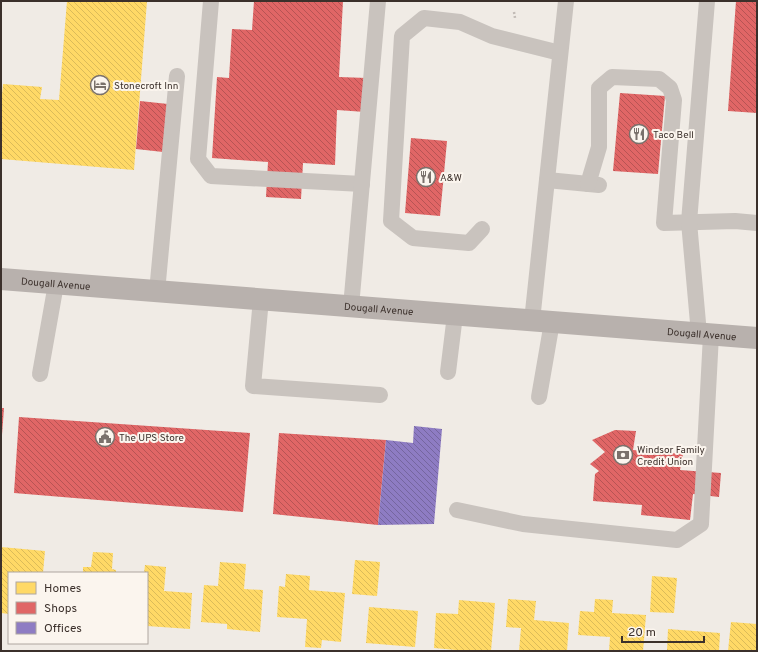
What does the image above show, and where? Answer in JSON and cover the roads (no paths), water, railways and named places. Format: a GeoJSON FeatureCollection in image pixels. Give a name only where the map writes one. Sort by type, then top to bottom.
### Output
{"type":"FeatureCollection","features":[{"type":"Feature","properties":{"kind":"main road","name":"Dougall Avenue"},"geometry":{"type":"LineString","coordinates":[[1,279],[757,338]]}},
{"type":"Feature","properties":{"kind":"lane"},"geometry":{"type":"LineString","coordinates":[[211,1],[198,159],[211,176],[362,184]]}},
{"type":"Feature","properties":{"kind":"lane"},"geometry":{"type":"LineString","coordinates":[[351,307],[378,1]]}},
{"type":"Feature","properties":{"kind":"lane"},"geometry":{"type":"LineString","coordinates":[[539,397],[547,180],[566,1]]}},
{"type":"Feature","properties":{"kind":"lane"},"geometry":{"type":"LineString","coordinates":[[457,510],[522,524],[677,540],[701,524],[705,334],[689,222],[707,1]]}},
{"type":"Feature","properties":{"kind":"lane"},"geometry":{"type":"LineString","coordinates":[[482,229],[469,243],[413,238],[391,221],[402,36],[424,18],[460,22],[492,36],[560,53]]}},
{"type":"Feature","properties":{"kind":"lane"},"geometry":{"type":"LineString","coordinates":[[157,292],[177,76]]}},
{"type":"Feature","properties":{"kind":"lane"},"geometry":{"type":"LineString","coordinates":[[547,180],[594,185],[599,147],[599,88],[612,77],[659,79],[670,88],[674,100],[664,223],[735,221],[757,223]]}},
{"type":"Feature","properties":{"kind":"lane"},"geometry":{"type":"LineString","coordinates":[[40,374],[56,284]]}},
{"type":"Feature","properties":{"kind":"lane"},"geometry":{"type":"LineString","coordinates":[[261,299],[253,386],[380,395]]}},
{"type":"Feature","properties":{"kind":"lane"},"geometry":{"type":"LineString","coordinates":[[448,372],[455,315]]}},
{"type":"Feature","properties":{"kind":"place","name":"Stonecroft Inn"},"geometry":{"type":"Point","coordinates":[100,85]}},
{"type":"Feature","properties":{"kind":"place","name":"Taco Bell"},"geometry":{"type":"Point","coordinates":[639,134]}},
{"type":"Feature","properties":{"kind":"place","name":"A&W"},"geometry":{"type":"Point","coordinates":[426,177]}},
{"type":"Feature","properties":{"kind":"place","name":"The UPS Store"},"geometry":{"type":"Point","coordinates":[105,437]}},
{"type":"Feature","properties":{"kind":"place","name":"Windsor Family Credit Union"},"geometry":{"type":"Point","coordinates":[623,455]}}]}
